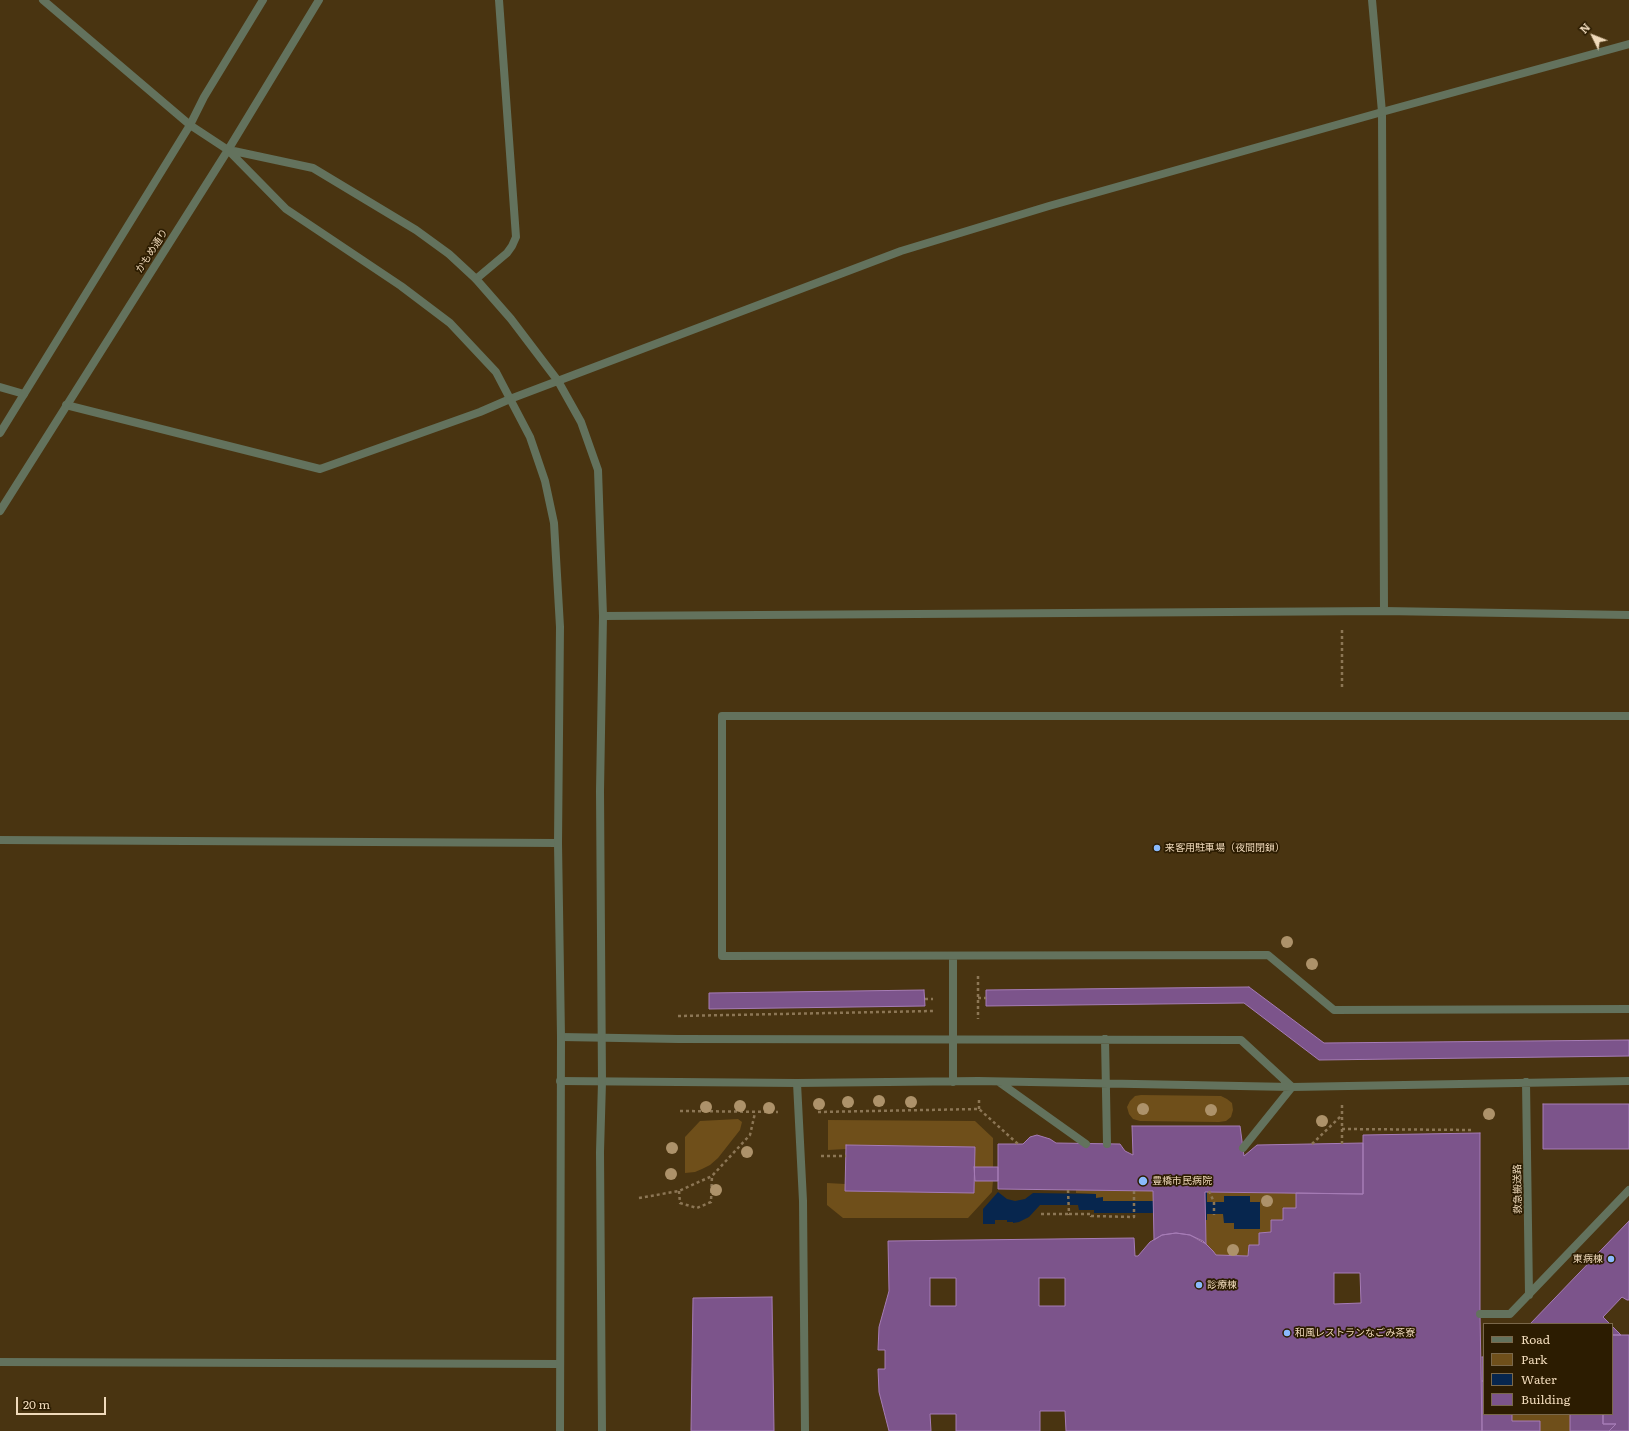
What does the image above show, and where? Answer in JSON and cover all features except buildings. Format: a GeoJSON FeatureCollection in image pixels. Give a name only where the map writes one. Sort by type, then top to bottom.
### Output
{"type":"FeatureCollection","features":[{"type":"Feature","properties":{"kind":"street"},"geometry":{"type":"LineString","coordinates":[[43,0],[190,125],[228,150],[286,209],[401,286],[450,323],[496,372],[530,438],[545,481],[554,523],[560,627],[558,843],[561,1037],[560,1431]]}},
{"type":"Feature","properties":{"kind":"street"},"geometry":{"type":"LineString","coordinates":[[0,433],[190,125],[204,96],[263,0]]}},
{"type":"Feature","properties":{"kind":"street","name":"かもめ通り"},"geometry":{"type":"LineString","coordinates":[[0,511],[228,150],[319,0]]}},
{"type":"Feature","properties":{"kind":"street"},"geometry":{"type":"LineString","coordinates":[[476,279],[507,253],[516,237],[499,0]]}},
{"type":"Feature","properties":{"kind":"street"},"geometry":{"type":"LineString","coordinates":[[1372,0],[1382,112],[1384,611]]}},
{"type":"Feature","properties":{"kind":"street"},"geometry":{"type":"LineString","coordinates":[[66,405],[320,469],[480,412],[510,398],[901,251],[1056,204],[1629,44]]}},
{"type":"Feature","properties":{"kind":"street"},"geometry":{"type":"LineString","coordinates":[[228,150],[312,168],[416,230],[449,254],[476,279],[512,319],[558,380],[581,422],[598,470],[603,616],[600,792],[602,1038],[600,1152],[602,1431]]}},
{"type":"Feature","properties":{"kind":"street"},"geometry":{"type":"LineString","coordinates":[[0,387],[24,394]]}},
{"type":"Feature","properties":{"kind":"street"},"geometry":{"type":"LineString","coordinates":[[603,616],[1384,611],[1629,615]]}},
{"type":"Feature","properties":{"kind":"street"},"geometry":{"type":"LineString","coordinates":[[1629,716],[722,716],[722,956],[1268,955],[1334,1010],[1629,1009]]}},
{"type":"Feature","properties":{"kind":"street"},"geometry":{"type":"LineString","coordinates":[[0,840],[558,843]]}},
{"type":"Feature","properties":{"kind":"street"},"geometry":{"type":"LineString","coordinates":[[953,956],[953,1082]]}},
{"type":"Feature","properties":{"kind":"street"},"geometry":{"type":"LineString","coordinates":[[561,1037],[1241,1040],[1292,1087]]}},
{"type":"Feature","properties":{"kind":"street"},"geometry":{"type":"LineString","coordinates":[[1105,1039],[1107,1144]]}},
{"type":"Feature","properties":{"kind":"street"},"geometry":{"type":"LineString","coordinates":[[560,1081],[797,1083],[998,1082],[1292,1087],[1629,1081]]}},
{"type":"Feature","properties":{"kind":"street"},"geometry":{"type":"LineString","coordinates":[[998,1082],[1086,1144]]}},
{"type":"Feature","properties":{"kind":"street","name":"救急搬送路"},"geometry":{"type":"LineString","coordinates":[[1526,1082],[1529,1295]]}},
{"type":"Feature","properties":{"kind":"street"},"geometry":{"type":"LineString","coordinates":[[797,1083],[803,1201],[805,1431]]}},
{"type":"Feature","properties":{"kind":"street"},"geometry":{"type":"LineString","coordinates":[[1243,1148],[1292,1087]]}},
{"type":"Feature","properties":{"kind":"street"},"geometry":{"type":"LineString","coordinates":[[1480,1314],[1510,1314],[1629,1190]]}},
{"type":"Feature","properties":{"kind":"street"},"geometry":{"type":"LineString","coordinates":[[0,1362],[560,1364]]}},
{"type":"Feature","properties":{"kind":"path"},"geometry":{"type":"LineString","coordinates":[[1342,630],[1342,689]]}},
{"type":"Feature","properties":{"kind":"path"},"geometry":{"type":"LineString","coordinates":[[978,971],[978,1019]]}},
{"type":"Feature","properties":{"kind":"path"},"geometry":{"type":"LineString","coordinates":[[678,1016],[933,1012],[933,992]]}},
{"type":"Feature","properties":{"kind":"path"},"geometry":{"type":"LineString","coordinates":[[978,998],[986,998]]}},
{"type":"Feature","properties":{"kind":"path"},"geometry":{"type":"LineString","coordinates":[[925,999],[933,999]]}},
{"type":"Feature","properties":{"kind":"path"},"geometry":{"type":"LineString","coordinates":[[979,1097],[979,1109]]}},
{"type":"Feature","properties":{"kind":"path"},"geometry":{"type":"LineString","coordinates":[[1342,1102],[1342,1144]]}},
{"type":"Feature","properties":{"kind":"path"},"geometry":{"type":"LineString","coordinates":[[812,1112],[979,1109],[1018,1144]]}},
{"type":"Feature","properties":{"kind":"path"},"geometry":{"type":"LineString","coordinates":[[680,1111],[755,1113],[783,1112]]}},
{"type":"Feature","properties":{"kind":"path"},"geometry":{"type":"LineString","coordinates":[[639,1198],[679,1191],[712,1176],[750,1135],[755,1113]]}},
{"type":"Feature","properties":{"kind":"path"},"geometry":{"type":"LineString","coordinates":[[1312,1144],[1342,1115]]}},
{"type":"Feature","properties":{"kind":"path"},"geometry":{"type":"LineString","coordinates":[[1342,1129],[1474,1130]]}},
{"type":"Feature","properties":{"kind":"path"},"geometry":{"type":"LineString","coordinates":[[800,1156],[846,1156]]}},
{"type":"Feature","properties":{"kind":"path"},"geometry":{"type":"LineString","coordinates":[[679,1191],[680,1202],[697,1208],[711,1202],[712,1176]]}},
{"type":"Feature","properties":{"kind":"path"},"geometry":{"type":"LineString","coordinates":[[1068,1191],[1069,1214]]}},
{"type":"Feature","properties":{"kind":"path"},"geometry":{"type":"LineString","coordinates":[[1041,1214],[1091,1214],[1091,1216],[1134,1217],[1134,1191]]}},
{"type":"Feature","properties":{"kind":"path"},"geometry":{"type":"LineString","coordinates":[[1209,1192],[1214,1202],[1214,1214]]}},
{"type":"Feature","properties":{"kind":"green space"},"geometry":{"type":"Polygon","coordinates":[[[1135,1096],[1221,1096],[1232,1103],[1233,1110],[1231,1117],[1226,1121],[1219,1122],[1140,1121],[1133,1119],[1129,1114],[1127,1107],[1135,1096]]]}},
{"type":"Feature","properties":{"kind":"green space"},"geometry":{"type":"Polygon","coordinates":[[[738,1119],[742,1122],[740,1130],[718,1158],[710,1165],[702,1169],[695,1172],[685,1173],[685,1137],[700,1121],[738,1119]]]}},
{"type":"Feature","properties":{"kind":"green space"},"geometry":{"type":"Polygon","coordinates":[[[828,1120],[975,1121],[993,1138],[993,1167],[974,1167],[975,1147],[846,1145],[846,1149],[828,1150],[828,1120]]]}},
{"type":"Feature","properties":{"kind":"green space"},"geometry":{"type":"Polygon","coordinates":[[[975,1181],[993,1181],[992,1192],[968,1218],[843,1218],[827,1205],[827,1183],[845,1184],[845,1191],[974,1193],[975,1181]]]}},
{"type":"Feature","properties":{"kind":"green space"},"geometry":{"type":"Polygon","coordinates":[[[1076,1190],[1153,1191],[1153,1201],[1103,1201],[1096,1198],[1096,1194],[1076,1193],[1076,1190]]]}},
{"type":"Feature","properties":{"kind":"green space"},"geometry":{"type":"Polygon","coordinates":[[[1207,1192],[1296,1193],[1296,1208],[1283,1208],[1283,1220],[1271,1232],[1259,1233],[1259,1245],[1249,1245],[1248,1256],[1216,1255],[1206,1244],[1205,1220],[1207,1220],[1207,1214],[1224,1214],[1235,1223],[1235,1229],[1260,1229],[1249,1202],[1249,1196],[1224,1196],[1224,1202],[1207,1202],[1207,1192]]]}},
{"type":"Feature","properties":{"kind":"green space"},"geometry":{"type":"Polygon","coordinates":[[[1512,1415],[1570,1415],[1570,1431],[1540,1431],[1540,1421],[1512,1421],[1512,1415]]]}},
{"type":"Feature","properties":{"kind":"water"},"geometry":{"type":"Polygon","coordinates":[[[998,1192],[1007,1199],[1015,1201],[1025,1199],[1033,1193],[1096,1194],[1096,1198],[1103,1197],[1103,1201],[1153,1201],[1154,1213],[1094,1213],[1094,1210],[1079,1210],[1078,1205],[1040,1205],[1029,1217],[1019,1222],[1013,1223],[1007,1222],[1007,1220],[995,1220],[995,1224],[983,1224],[983,1209],[998,1192]]]}},
{"type":"Feature","properties":{"kind":"water"},"geometry":{"type":"Polygon","coordinates":[[[1205,1192],[1207,1192],[1207,1202],[1224,1202],[1224,1196],[1250,1196],[1250,1202],[1260,1202],[1260,1229],[1234,1229],[1234,1223],[1224,1223],[1223,1214],[1207,1214],[1207,1220],[1205,1220],[1205,1192]]]}},
{"type":"Feature","properties":{"kind":"place","name":"来客用駐車場（夜間閉鎖）"},"geometry":{"type":"Point","coordinates":[1157,848]}},
{"type":"Feature","properties":{"kind":"place","name":"豊橋市民病院"},"geometry":{"type":"Point","coordinates":[1143,1181]}},
{"type":"Feature","properties":{"kind":"place","name":"東病棟"},"geometry":{"type":"Point","coordinates":[1611,1259]}},
{"type":"Feature","properties":{"kind":"place","name":"診療棟"},"geometry":{"type":"Point","coordinates":[1199,1285]}},
{"type":"Feature","properties":{"kind":"place","name":"和風レストランなごみ茶寮"},"geometry":{"type":"Point","coordinates":[1287,1333]}}]}
